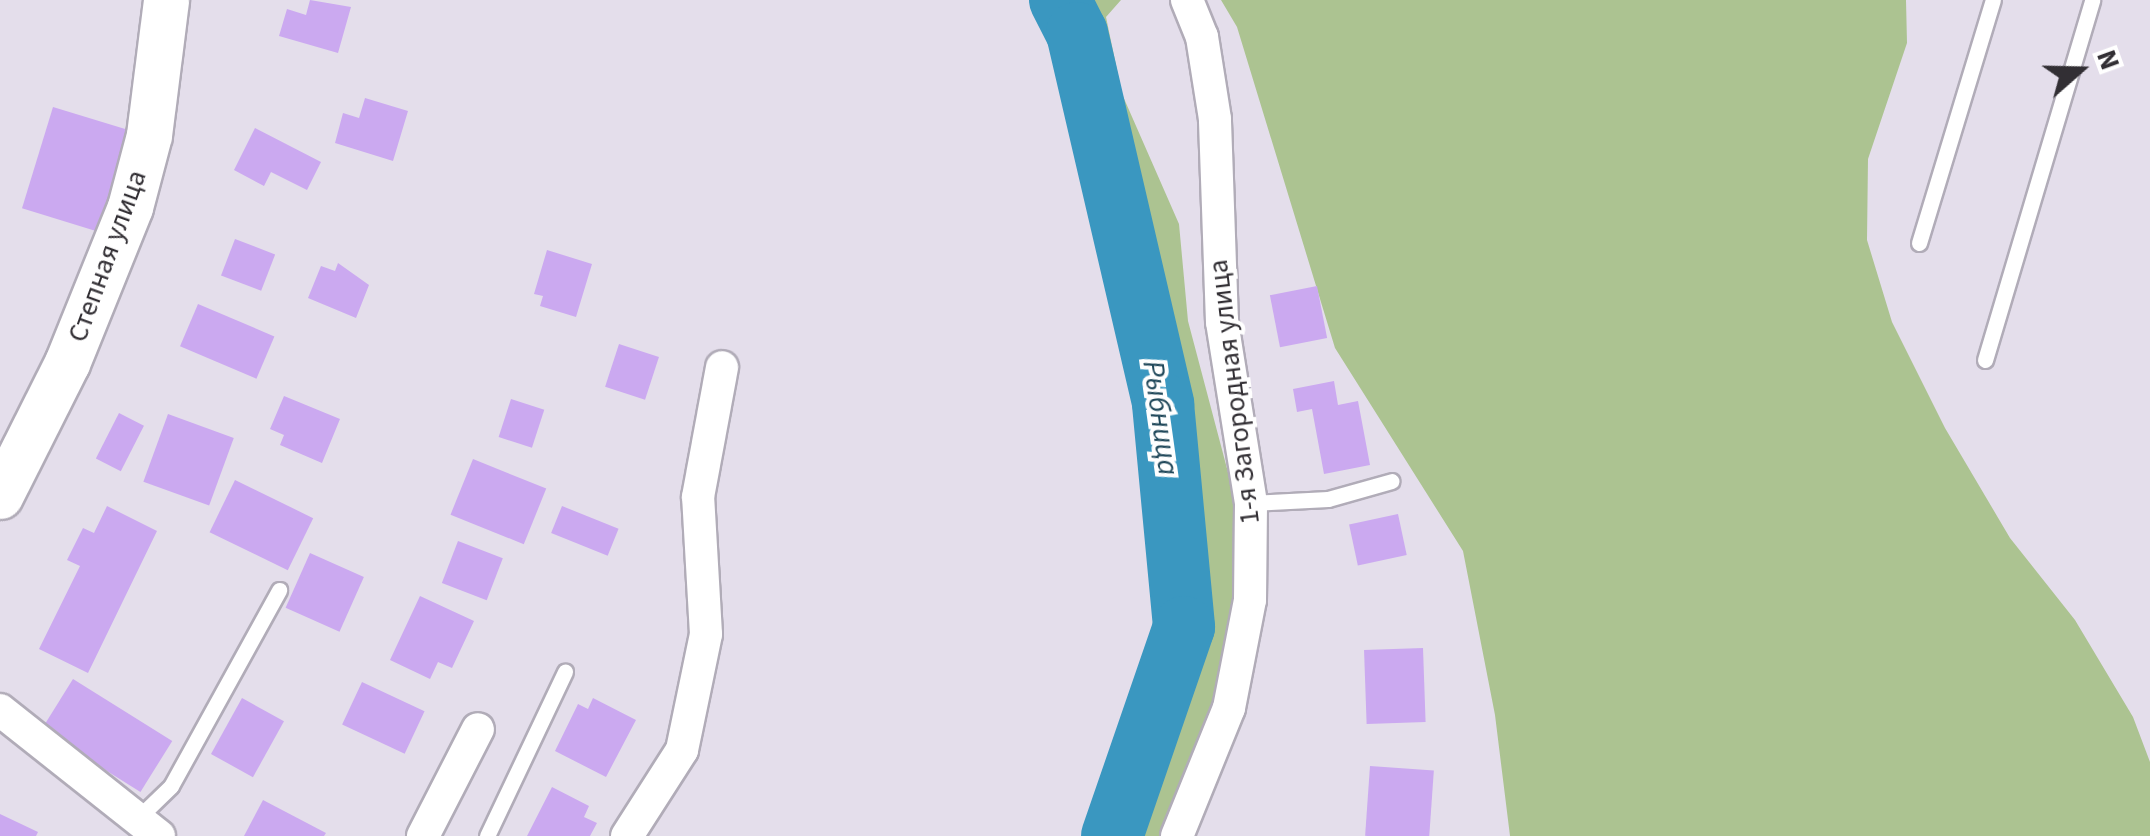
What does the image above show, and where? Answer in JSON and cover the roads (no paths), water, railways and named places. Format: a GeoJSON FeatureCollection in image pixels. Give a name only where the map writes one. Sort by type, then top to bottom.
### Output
{"type":"FeatureCollection","features":[{"type":"Feature","properties":{"kind":"main road","name":"Степная улица"},"geometry":{"type":"LineString","coordinates":[[0,496],[13,448],[67,364],[130,208],[149,135],[166,0]]}},
{"type":"Feature","properties":{"kind":"street","name":"1-я Загородная улица"},"geometry":{"type":"LineString","coordinates":[[1178,836],[1229,708],[1250,600],[1251,502],[1222,322],[1215,119],[1202,37],[1187,0]]}},
{"type":"Feature","properties":{"kind":"street"},"geometry":{"type":"LineString","coordinates":[[627,836],[682,750],[706,634],[698,497],[722,367]]}},
{"type":"Feature","properties":{"kind":"street"},"geometry":{"type":"LineString","coordinates":[[0,710],[148,828]]}},
{"type":"Feature","properties":{"kind":"street"},"geometry":{"type":"LineString","coordinates":[[422,836],[478,729]]}},
{"type":"Feature","properties":{"kind":"lane"},"geometry":{"type":"LineString","coordinates":[[1919,243],[1993,0]]}},
{"type":"Feature","properties":{"kind":"lane"},"geometry":{"type":"LineString","coordinates":[[1985,360],[2092,0]]}},
{"type":"Feature","properties":{"kind":"lane"},"geometry":{"type":"LineString","coordinates":[[1251,502],[1328,499],[1392,482]]}},
{"type":"Feature","properties":{"kind":"lane"},"geometry":{"type":"LineString","coordinates":[[148,828],[279,590]]}},
{"type":"Feature","properties":{"kind":"lane"},"geometry":{"type":"LineString","coordinates":[[488,836],[565,672]]}},
{"type":"Feature","properties":{"kind":"waterway","name":"Рыбница"},"geometry":{"type":"LineString","coordinates":[[1060,0],[1077,33],[1163,404],[1184,627],[1112,836]]}}]}
